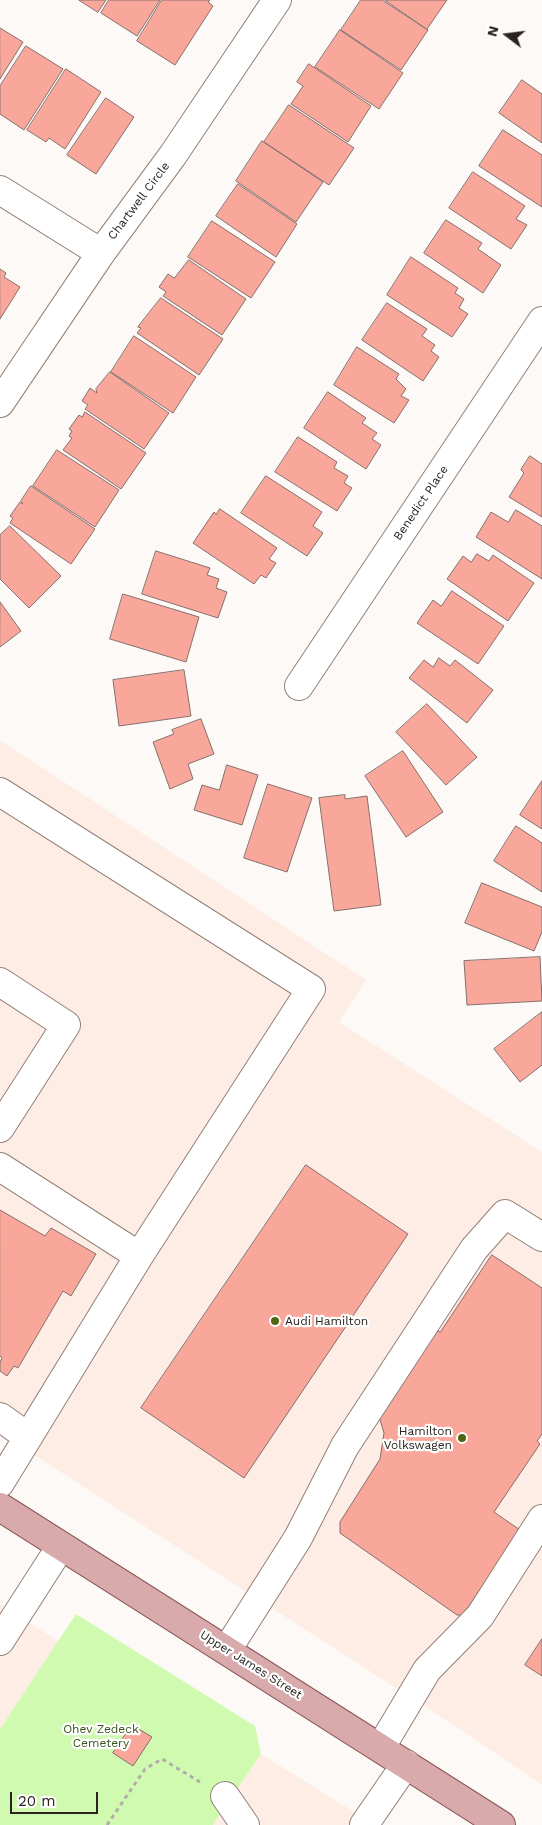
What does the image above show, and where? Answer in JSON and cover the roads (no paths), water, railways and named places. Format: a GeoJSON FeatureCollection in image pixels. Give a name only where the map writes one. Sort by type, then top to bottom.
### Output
{"type":"FeatureCollection","features":[{"type":"Feature","properties":{"kind":"main road","name":"Upper James Street"},"geometry":{"type":"LineString","coordinates":[[0,1507],[501,1825]]}},
{"type":"Feature","properties":{"kind":"street","name":"Chartwell Circle"},"geometry":{"type":"LineString","coordinates":[[0,403],[100,253],[173,155],[277,0]]}},
{"type":"Feature","properties":{"kind":"street"},"geometry":{"type":"LineString","coordinates":[[0,190],[100,253]]}},
{"type":"Feature","properties":{"kind":"street","name":"Benedict Place"},"geometry":{"type":"LineString","coordinates":[[299,686],[542,321]]}},
{"type":"Feature","properties":{"kind":"street"},"geometry":{"type":"LineString","coordinates":[[0,792],[311,989],[139,1256],[0,1483]]}},
{"type":"Feature","properties":{"kind":"street"},"geometry":{"type":"LineString","coordinates":[[0,982],[66,1024],[0,1128]]}},
{"type":"Feature","properties":{"kind":"street"},"geometry":{"type":"LineString","coordinates":[[0,1167],[139,1256]]}},
{"type":"Feature","properties":{"kind":"street"},"geometry":{"type":"LineString","coordinates":[[227,1650],[298,1538],[345,1446],[474,1249],[505,1214],[542,1237]]}},
{"type":"Feature","properties":{"kind":"street"},"geometry":{"type":"LineString","coordinates":[[0,1417],[28,1437]]}},
{"type":"Feature","properties":{"kind":"street"},"geometry":{"type":"LineString","coordinates":[[381,1748],[426,1670],[480,1616],[542,1520]]}},
{"type":"Feature","properties":{"kind":"street"},"geometry":{"type":"LineString","coordinates":[[0,1641],[61,1546]]}},
{"type":"Feature","properties":{"kind":"street"},"geometry":{"type":"LineString","coordinates":[[364,1825],[406,1764]]}},
{"type":"Feature","properties":{"kind":"street"},"geometry":{"type":"LineString","coordinates":[[225,1796],[245,1825]]}},
{"type":"Feature","properties":{"kind":"place","name":"Audi Hamilton"},"geometry":{"type":"Point","coordinates":[275,1321]}},
{"type":"Feature","properties":{"kind":"place","name":"Hamilton Volkswagen"},"geometry":{"type":"Point","coordinates":[462,1438]}},
{"type":"Feature","properties":{"kind":"park label","name":"Ohev Zedeck Cemetery"},"geometry":{"type":"Point","coordinates":[101,1736]}}]}
